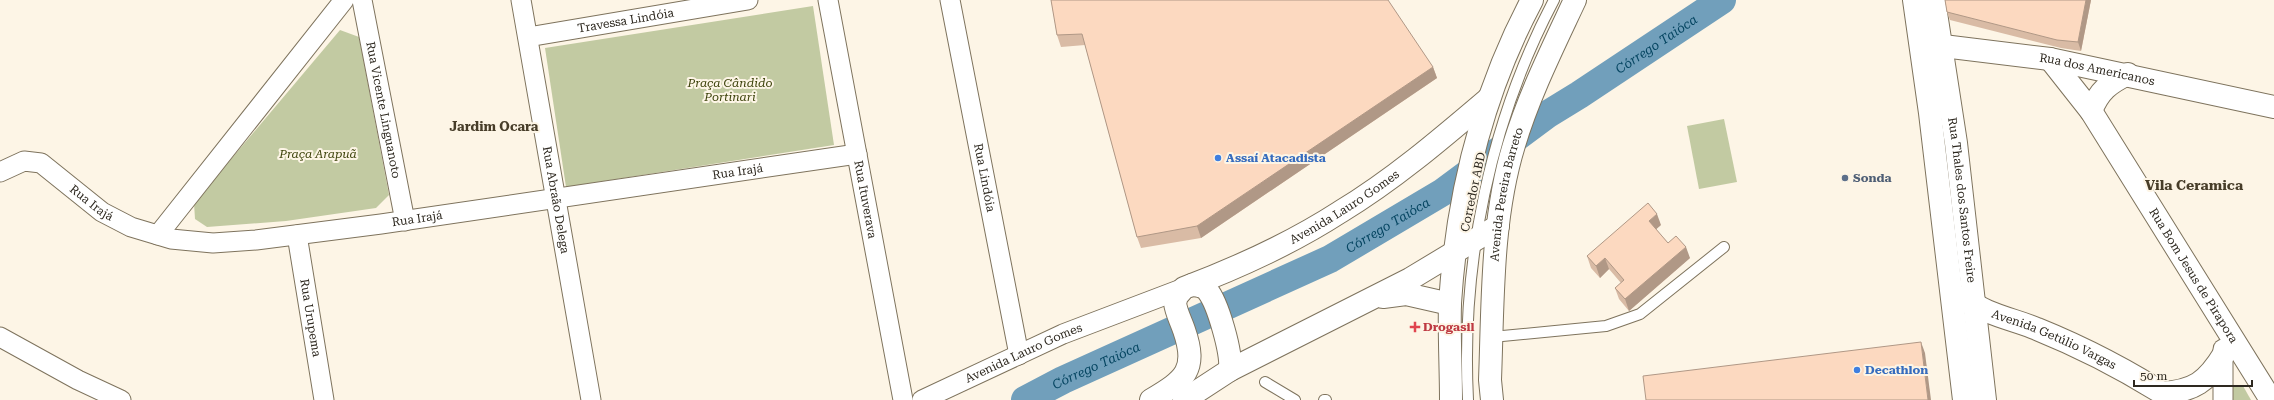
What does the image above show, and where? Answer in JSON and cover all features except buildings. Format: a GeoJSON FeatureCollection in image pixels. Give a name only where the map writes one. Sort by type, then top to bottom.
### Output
{"type":"FeatureCollection","features":[{"type":"Feature","properties":{"kind":"street"},"geometry":{"type":"LineString","coordinates":[[158,235],[344,0]]}},
{"type":"Feature","properties":{"kind":"street","name":"Rua Vicente Linguanoto"},"geometry":{"type":"LineString","coordinates":[[362,0],[405,221]]}},
{"type":"Feature","properties":{"kind":"street","name":"Rua Abraão Delega"},"geometry":{"type":"LineString","coordinates":[[521,0],[591,400]]}},
{"type":"Feature","properties":{"kind":"street","name":"Travessa Lindóia"},"geometry":{"type":"LineString","coordinates":[[528,37],[680,6],[748,0]]}},
{"type":"Feature","properties":{"kind":"street","name":"Rua Ituverava"},"geometry":{"type":"LineString","coordinates":[[828,0],[903,400]]}},
{"type":"Feature","properties":{"kind":"street","name":"Rua Lindóia"},"geometry":{"type":"LineString","coordinates":[[950,0],[1019,354]]}},
{"type":"Feature","properties":{"kind":"street"},"geometry":{"type":"LineString","coordinates":[[1451,400],[1450,304],[1454,253],[1473,153],[1488,99],[1519,25],[1532,0]]}},
{"type":"Feature","properties":{"kind":"street","name":"Avenida Pereira Barreto"},"geometry":{"type":"LineString","coordinates":[[1492,400],[1490,380],[1498,226],[1496,185],[1513,147],[1513,120],[1551,50],[1575,0]]}},
{"type":"Feature","properties":{"kind":"street","name":"Rua Thales dos Santos Freire"},"geometry":{"type":"LineString","coordinates":[[1914,0],[1919,48],[1930,113],[1964,400]]}},
{"type":"Feature","properties":{"kind":"street","name":"Rua Thales dos Santos Freire"},"geometry":{"type":"LineString","coordinates":[[1934,0],[1942,46],[1975,306],[1985,400]]}},
{"type":"Feature","properties":{"kind":"street","name":"Rua dos Americanos"},"geometry":{"type":"LineString","coordinates":[[1919,48],[1942,46],[2050,59],[2128,74],[2274,107]]}},
{"type":"Feature","properties":{"kind":"street","name":"Rua Bom Jesus de Pirapora"},"geometry":{"type":"LineString","coordinates":[[2050,59],[2091,111],[2271,400]]}},
{"type":"Feature","properties":{"kind":"street"},"geometry":{"type":"LineString","coordinates":[[2091,111],[2097,96],[2106,86],[2128,74]]}},
{"type":"Feature","properties":{"kind":"street","name":"Avenida Lauro Gomes"},"geometry":{"type":"LineString","coordinates":[[922,400],[1063,334],[1188,286],[1273,249],[1340,213],[1417,159],[1488,99]]}},
{"type":"Feature","properties":{"kind":"street","name":"Rua Irajá"},"geometry":{"type":"LineString","coordinates":[[0,172],[24,161],[41,163],[102,212],[131,227],[185,242],[213,243],[297,235],[405,221],[857,154]]}},
{"type":"Feature","properties":{"kind":"street"},"geometry":{"type":"LineString","coordinates":[[1184,400],[1230,370],[1374,298],[1454,253],[1498,226]]}},
{"type":"Feature","properties":{"kind":"street","name":"Rua Urupema"},"geometry":{"type":"LineString","coordinates":[[297,235],[324,400]]}},
{"type":"Feature","properties":{"kind":"street"},"geometry":{"type":"LineString","coordinates":[[1949,272],[1957,286],[1975,306]]}},
{"type":"Feature","properties":{"kind":"street"},"geometry":{"type":"LineString","coordinates":[[1151,400],[1175,384],[1185,373],[1190,359],[1189,344],[1178,313],[1177,296],[1188,286],[1205,289],[1213,302],[1231,357],[1230,370]]}},
{"type":"Feature","properties":{"kind":"street"},"geometry":{"type":"LineString","coordinates":[[1374,298],[1406,294],[1450,304]]}},
{"type":"Feature","properties":{"kind":"street","name":"Avenida Lauro Gomes"},"geometry":{"type":"LineString","coordinates":[[1127,309],[1164,304],[1178,313]]}},
{"type":"Feature","properties":{"kind":"street","name":"Avenida Getúlio Vargas"},"geometry":{"type":"LineString","coordinates":[[1975,306],[2036,328],[2086,350],[2167,396]]}},
{"type":"Feature","properties":{"kind":"street"},"geometry":{"type":"LineString","coordinates":[[2222,320],[2224,354],[2223,400]]}},
{"type":"Feature","properties":{"kind":"street"},"geometry":{"type":"LineString","coordinates":[[0,338],[78,380],[121,400]]}},
{"type":"Feature","properties":{"kind":"street"},"geometry":{"type":"LineString","coordinates":[[2167,396],[2195,387],[2214,371],[2224,354]]}},
{"type":"Feature","properties":{"kind":"lane"},"geometry":{"type":"LineString","coordinates":[[1513,120],[1545,18],[1554,0]]}},
{"type":"Feature","properties":{"kind":"lane","name":"Corredor ABD"},"geometry":{"type":"LineString","coordinates":[[1468,400],[1469,299],[1477,239],[1496,185]]}},
{"type":"Feature","properties":{"kind":"lane"},"geometry":{"type":"LineString","coordinates":[[1492,337],[1606,326],[1640,314],[1724,247]]}},
{"type":"Feature","properties":{"kind":"lane"},"geometry":{"type":"LineString","coordinates":[[1265,382],[1295,400]]}},
{"type":"Feature","properties":{"kind":"green space","name":"Praça Cândido Portinari"},"geometry":{"type":"Polygon","coordinates":[[[813,6],[834,145],[566,187],[545,48],[813,6]]]}},
{"type":"Feature","properties":{"kind":"green space","name":"Praça Arapuã"},"geometry":{"type":"Polygon","coordinates":[[[340,30],[359,37],[389,195],[376,208],[286,221],[207,227],[195,219],[194,203],[340,30]]]}},
{"type":"Feature","properties":{"kind":"green space"},"geometry":{"type":"Polygon","coordinates":[[[1724,119],[1737,182],[1699,189],[1687,126],[1724,119]]]}},
{"type":"Feature","properties":{"kind":"green space"},"geometry":{"type":"Polygon","coordinates":[[[2232,386],[2243,386],[2251,400],[2228,400],[2232,386]]]}},
{"type":"Feature","properties":{"kind":"waterway","name":"Córrego Taióca"},"geometry":{"type":"LineString","coordinates":[[1025,400],[1063,380],[1330,259],[1443,192],[1548,114],[1722,0]]}},
{"type":"Feature","properties":{"kind":"place","name":"Assaí Atacadista"},"geometry":{"type":"Point","coordinates":[1218,158]}},
{"type":"Feature","properties":{"kind":"place","name":"Sonda"},"geometry":{"type":"Point","coordinates":[1845,178]}},
{"type":"Feature","properties":{"kind":"place","name":"Drogasil"},"geometry":{"type":"Point","coordinates":[1415,327]}},
{"type":"Feature","properties":{"kind":"place","name":"Decathlon"},"geometry":{"type":"Point","coordinates":[1857,370]}},
{"type":"Feature","properties":{"kind":"district","name":"Jardim Ocara"},"geometry":{"type":"Point","coordinates":[494,126]}},
{"type":"Feature","properties":{"kind":"district","name":"Vila Ceramica"},"geometry":{"type":"Point","coordinates":[2194,185]}}]}
